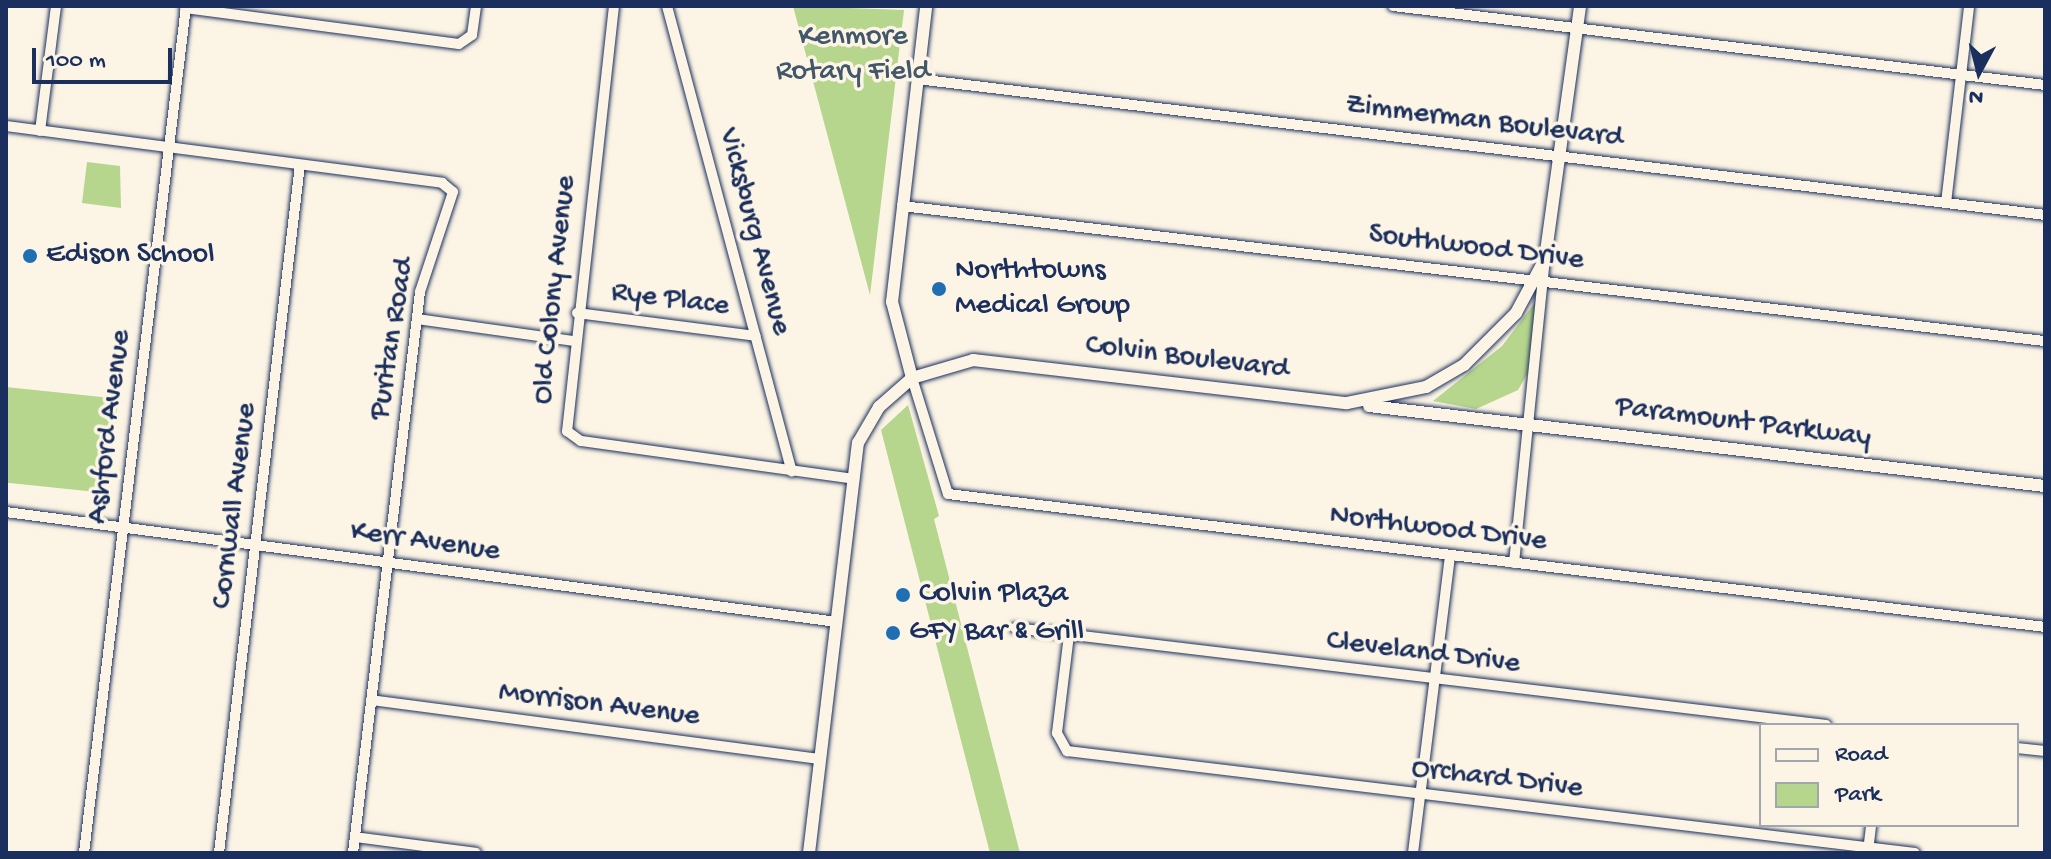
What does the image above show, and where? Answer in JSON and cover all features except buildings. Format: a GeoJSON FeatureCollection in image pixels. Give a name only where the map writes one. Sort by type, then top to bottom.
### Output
{"type":"FeatureCollection","features":[{"type":"Feature","properties":{"kind":"street"},"geometry":{"type":"LineString","coordinates":[[40,131],[56,6]]}},
{"type":"Feature","properties":{"kind":"street"},"geometry":{"type":"LineString","coordinates":[[186,7],[459,44],[472,35],[476,6]]}},
{"type":"Feature","properties":{"kind":"street","name":"Old Colony Avenue"},"geometry":{"type":"LineString","coordinates":[[614,6],[565,424],[575,439],[854,479]]}},
{"type":"Feature","properties":{"kind":"street","name":"Vicksburg Avenue"},"geometry":{"type":"LineString","coordinates":[[667,6],[792,471]]}},
{"type":"Feature","properties":{"kind":"street"},"geometry":{"type":"LineString","coordinates":[[809,853],[854,479],[866,422],[912,378],[892,314],[926,6]]}},
{"type":"Feature","properties":{"kind":"street"},"geometry":{"type":"LineString","coordinates":[[1393,6],[2045,85]]}},
{"type":"Feature","properties":{"kind":"street","name":"Colvin Boulevard"},"geometry":{"type":"LineString","coordinates":[[912,378],[988,360],[1346,403],[1426,387],[1464,365],[1516,313],[1542,281],[1562,157],[1580,6]]}},
{"type":"Feature","properties":{"kind":"street"},"geometry":{"type":"LineString","coordinates":[[1946,203],[1969,6]]}},
{"type":"Feature","properties":{"kind":"street","name":"Ashford Avenue"},"geometry":{"type":"LineString","coordinates":[[84,853],[186,7]]}},
{"type":"Feature","properties":{"kind":"street","name":"Zimmerman Boulevard"},"geometry":{"type":"LineString","coordinates":[[917,79],[2045,215]]}},
{"type":"Feature","properties":{"kind":"street","name":"Puritan Road"},"geometry":{"type":"LineString","coordinates":[[6,126],[442,183],[453,192],[417,319],[353,853]]}},
{"type":"Feature","properties":{"kind":"street","name":"Cornwall Avenue"},"geometry":{"type":"LineString","coordinates":[[219,853],[300,165]]}},
{"type":"Feature","properties":{"kind":"street","name":"Southwood Drive"},"geometry":{"type":"LineString","coordinates":[[902,206],[2045,341]]}},
{"type":"Feature","properties":{"kind":"street"},"geometry":{"type":"LineString","coordinates":[[1514,563],[1531,424],[1542,281]]}},
{"type":"Feature","properties":{"kind":"street","name":"Rye Place"},"geometry":{"type":"LineString","coordinates":[[577,313],[756,336]]}},
{"type":"Feature","properties":{"kind":"street"},"geometry":{"type":"LineString","coordinates":[[417,319],[574,341]]}},
{"type":"Feature","properties":{"kind":"street","name":"Northwood Drive"},"geometry":{"type":"LineString","coordinates":[[912,378],[948,494],[2045,627]]}},
{"type":"Feature","properties":{"kind":"street"},"geometry":{"type":"LineString","coordinates":[[1426,387],[1435,414]]}},
{"type":"Feature","properties":{"kind":"street","name":"Paramount Parkway"},"geometry":{"type":"LineString","coordinates":[[1346,403],[2045,486]]}},
{"type":"Feature","properties":{"kind":"street","name":"Kerr Avenue"},"geometry":{"type":"LineString","coordinates":[[6,512],[837,622]]}},
{"type":"Feature","properties":{"kind":"street"},"geometry":{"type":"LineString","coordinates":[[1413,853],[1450,556]]}},
{"type":"Feature","properties":{"kind":"street","name":"Cleveland Drive"},"geometry":{"type":"LineString","coordinates":[[1015,628],[1809,723]]}},
{"type":"Feature","properties":{"kind":"street","name":"Orchard Drive"},"geometry":{"type":"LineString","coordinates":[[1069,635],[1058,741],[1074,753],[1868,850],[1915,853]]}},
{"type":"Feature","properties":{"kind":"street","name":"Morrison Avenue"},"geometry":{"type":"LineString","coordinates":[[371,700],[820,759]]}},
{"type":"Feature","properties":{"kind":"street"},"geometry":{"type":"LineString","coordinates":[[2019,748],[2045,751]]}},
{"type":"Feature","properties":{"kind":"street"},"geometry":{"type":"LineString","coordinates":[[1868,850],[1871,827]]}},
{"type":"Feature","properties":{"kind":"street"},"geometry":{"type":"LineString","coordinates":[[355,837],[476,853]]}},
{"type":"Feature","properties":{"kind":"green space","name":"Kenmore Rotary Field"},"geometry":{"type":"Polygon","coordinates":[[[793,6],[904,10],[870,295],[793,6]]]}},
{"type":"Feature","properties":{"kind":"green space"},"geometry":{"type":"Polygon","coordinates":[[[87,162],[120,166],[121,208],[82,203],[87,162]]]}},
{"type":"Feature","properties":{"kind":"green space"},"geometry":{"type":"Polygon","coordinates":[[[1537,300],[1530,369],[1518,390],[1476,409],[1433,401],[1502,346],[1537,300]]]}},
{"type":"Feature","properties":{"kind":"green space"},"geometry":{"type":"Polygon","coordinates":[[[6,387],[118,399],[108,493],[6,483],[6,387]]]}},
{"type":"Feature","properties":{"kind":"green space"},"geometry":{"type":"Polygon","coordinates":[[[908,405],[939,516],[934,519],[1020,853],[990,853],[881,430],[908,405]]]}},
{"type":"Feature","properties":{"kind":"place","name":"Edison School"},"geometry":{"type":"Point","coordinates":[30,256]}},
{"type":"Feature","properties":{"kind":"place","name":"Northtowns Medical Group"},"geometry":{"type":"Point","coordinates":[939,289]}},
{"type":"Feature","properties":{"kind":"place","name":"Colvin Plaza"},"geometry":{"type":"Point","coordinates":[903,595]}},
{"type":"Feature","properties":{"kind":"place","name":"GFY Bar & Grill"},"geometry":{"type":"Point","coordinates":[893,633]}}]}
